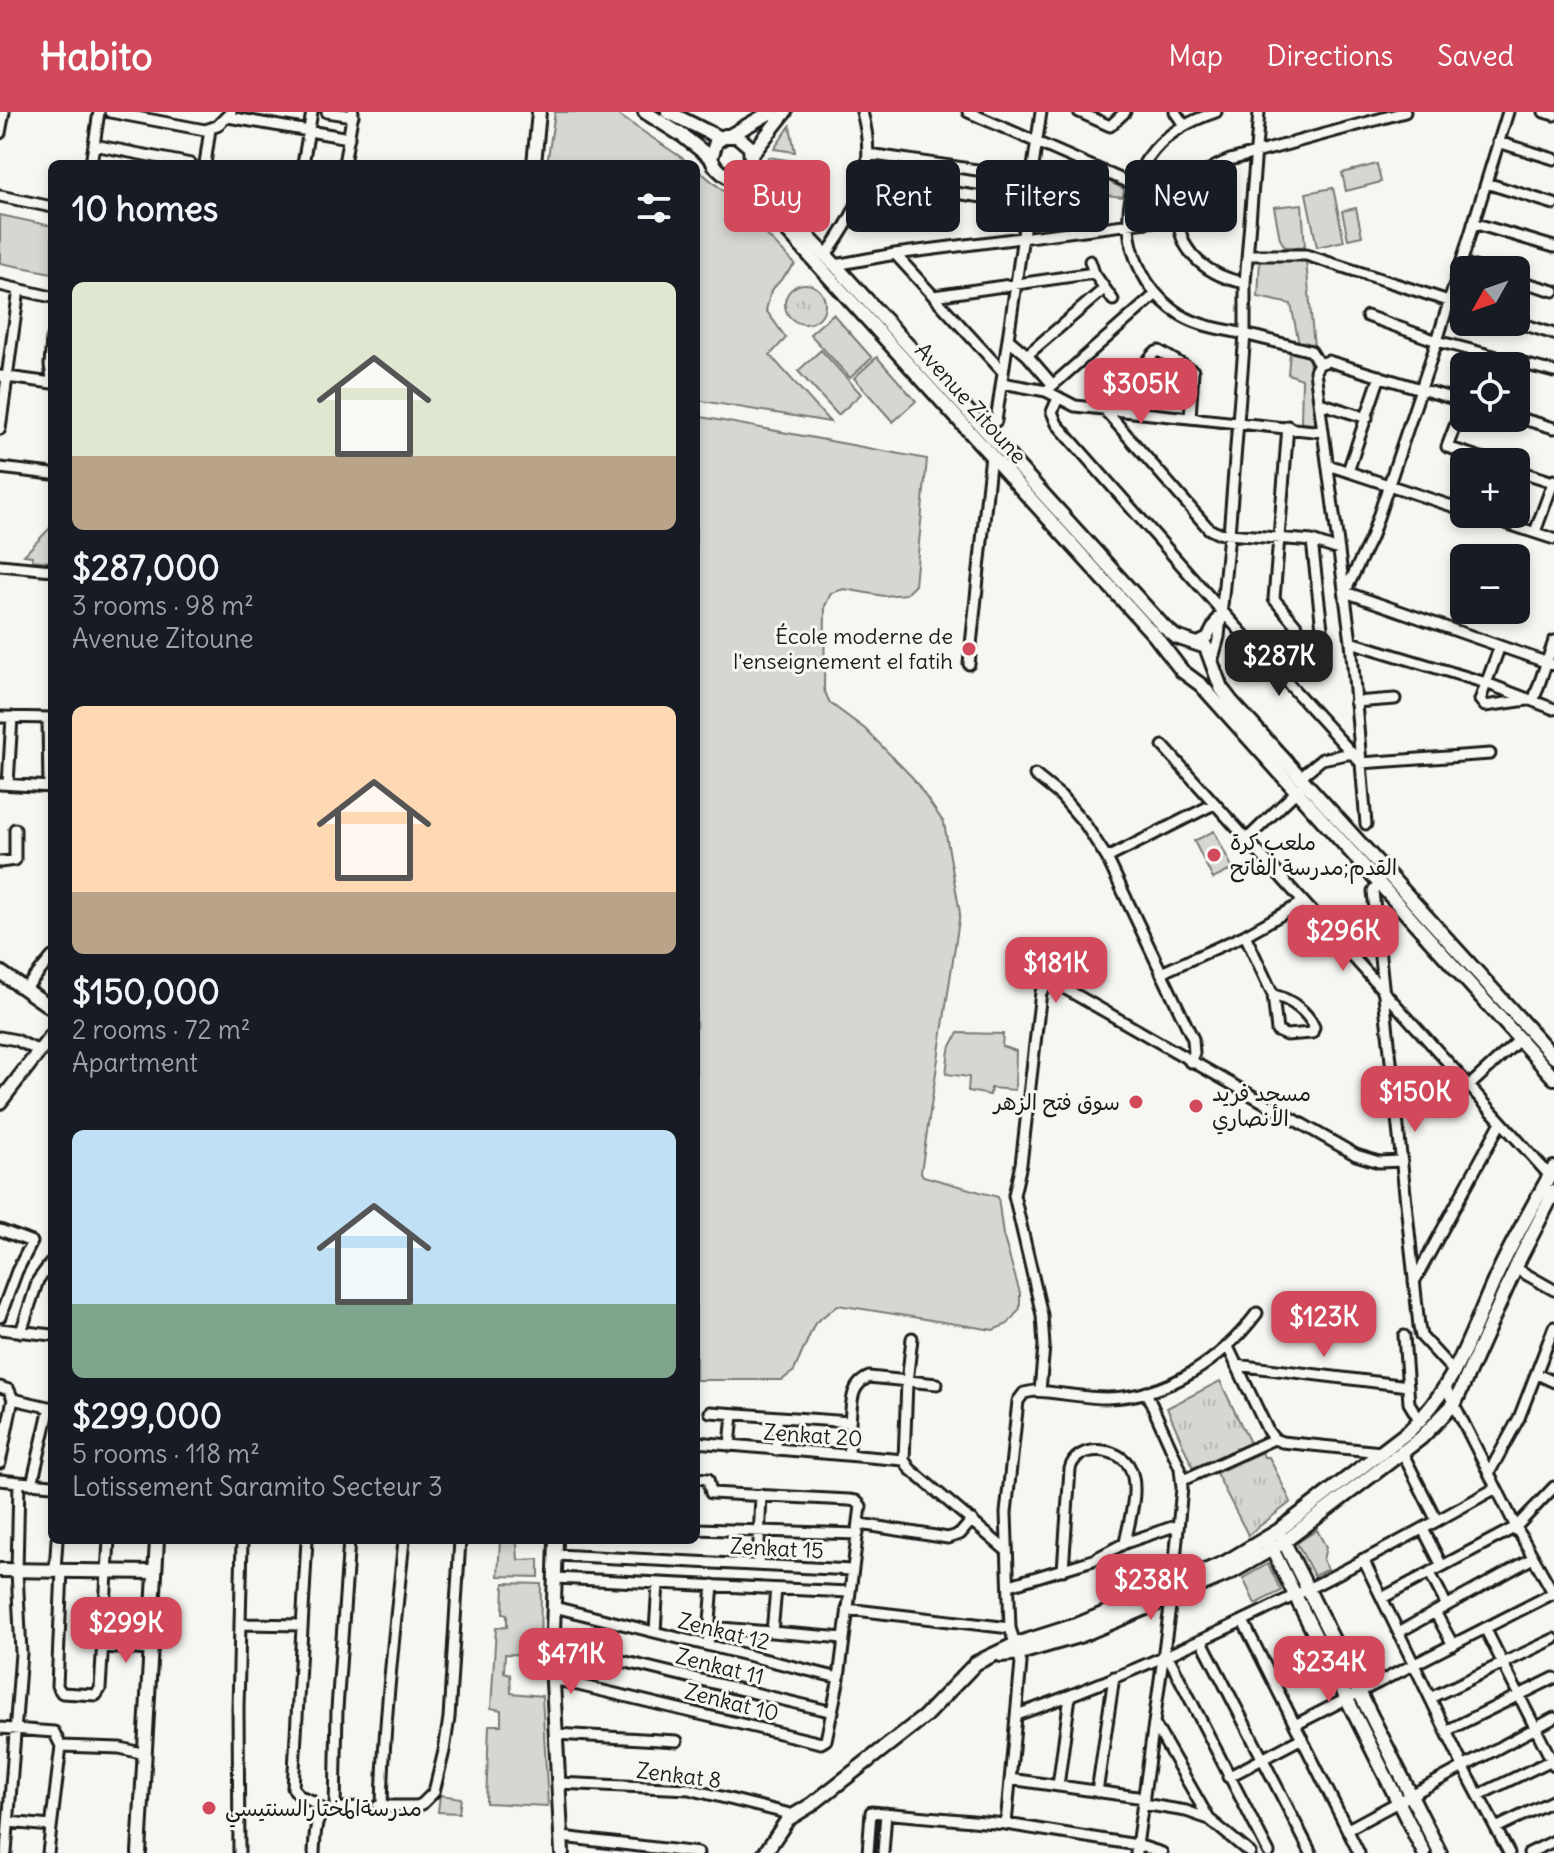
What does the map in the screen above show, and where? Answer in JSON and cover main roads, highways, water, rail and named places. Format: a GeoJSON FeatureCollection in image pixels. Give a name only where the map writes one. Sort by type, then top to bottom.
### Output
{"type":"FeatureCollection","features":[{"type":"Feature","properties":{"kind":"place","name":"École moderne de l'enseignement el fatih"},"geometry":{"type":"Point","coordinates":[969,649]}},
{"type":"Feature","properties":{"kind":"place","name":"ملعب كرة القدم;مدرسة الفاتح"},"geometry":{"type":"Point","coordinates":[1214,855]}},
{"type":"Feature","properties":{"kind":"place","name":"سوق فتح الزهر"},"geometry":{"type":"Point","coordinates":[1136,1102]}},
{"type":"Feature","properties":{"kind":"place","name":"مسجد فريد الأنصاري"},"geometry":{"type":"Point","coordinates":[1196,1106]}},
{"type":"Feature","properties":{"kind":"place","name":"مدرسةالمختارالسنتيسي"},"geometry":{"type":"Point","coordinates":[209,1808]}}]}
